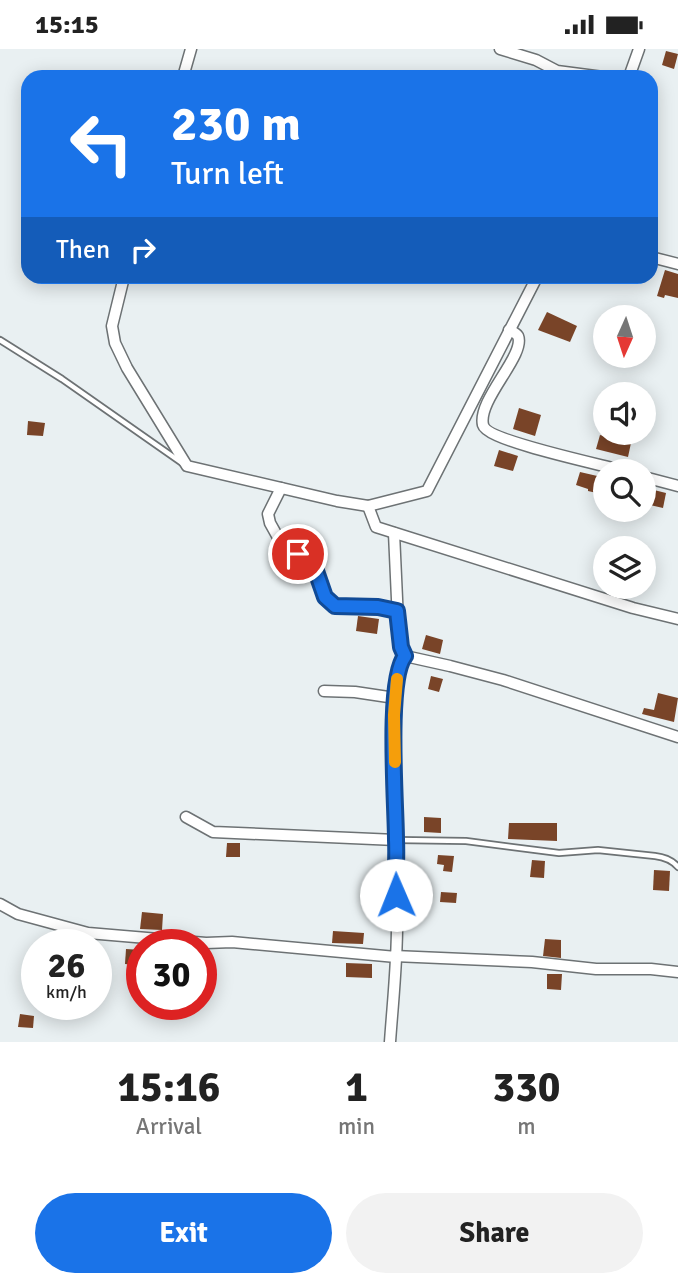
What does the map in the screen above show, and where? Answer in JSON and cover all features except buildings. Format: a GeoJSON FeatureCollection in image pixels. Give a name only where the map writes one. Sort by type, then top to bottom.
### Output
{"type":"FeatureCollection","features":[{"type":"Feature","properties":{"kind":"street"},"geometry":{"type":"LineString","coordinates":[[185,70],[191,49]]}},
{"type":"Feature","properties":{"kind":"street"},"geometry":{"type":"LineString","coordinates":[[500,49],[537,60],[554,70]]}},
{"type":"Feature","properties":{"kind":"street"},"geometry":{"type":"LineString","coordinates":[[632,70],[639,49]]}},
{"type":"Feature","properties":{"kind":"street"},"geometry":{"type":"LineString","coordinates":[[658,259],[678,264]]}},
{"type":"Feature","properties":{"kind":"street"},"geometry":{"type":"LineString","coordinates":[[122,284],[111,326],[115,343],[127,368],[187,466],[368,506],[427,491],[533,284]]}},
{"type":"Feature","properties":{"kind":"street"},"geometry":{"type":"LineString","coordinates":[[509,330],[516,333],[518,344],[487,405],[483,416],[486,431],[524,445],[593,463]]}},
{"type":"Feature","properties":{"kind":"street"},"geometry":{"type":"LineString","coordinates":[[656,481],[678,487]]}},
{"type":"Feature","properties":{"kind":"street"},"geometry":{"type":"LineString","coordinates":[[281,488],[268,514],[270,523],[280,541],[316,571],[325,597],[335,606],[378,607],[397,611]]}},
{"type":"Feature","properties":{"kind":"street"},"geometry":{"type":"LineString","coordinates":[[368,506],[376,527],[633,608],[678,619]]}},
{"type":"Feature","properties":{"kind":"street"},"geometry":{"type":"LineString","coordinates":[[394,533],[397,611],[401,647],[405,656]]}},
{"type":"Feature","properties":{"kind":"street"},"geometry":{"type":"LineString","coordinates":[[390,1042],[395,956],[394,749],[397,674],[400,662],[405,656]]}},
{"type":"Feature","properties":{"kind":"street"},"geometry":{"type":"LineString","coordinates":[[405,656],[503,680],[678,737]]}},
{"type":"Feature","properties":{"kind":"street"},"geometry":{"type":"LineString","coordinates":[[324,691],[396,698]]}},
{"type":"Feature","properties":{"kind":"street"},"geometry":{"type":"LineString","coordinates":[[186,817],[213,832],[396,839]]}},
{"type":"Feature","properties":{"kind":"street"},"geometry":{"type":"LineString","coordinates":[[0,904],[18,914],[88,933],[206,943],[232,941],[395,956],[678,972]]}},
{"type":"Feature","properties":{"kind":"lane"},"geometry":{"type":"LineString","coordinates":[[0,340],[62,379],[187,466]]}},
{"type":"Feature","properties":{"kind":"lane"},"geometry":{"type":"LineString","coordinates":[[396,839],[466,842],[559,853],[598,851],[655,856],[664,857],[678,867]]}},
{"type":"Feature","properties":{"kind":"slow traffic"},"geometry":{"type":"LineString","coordinates":[[395,762],[394,715],[397,679]]}},
{"type":"Feature","properties":{"kind":"route"},"geometry":{"type":"LineString","coordinates":[[298,554],[316,571],[325,597],[335,606],[378,607],[397,611],[401,647],[405,656],[400,662],[397,674],[394,715],[396,895]]}}]}
